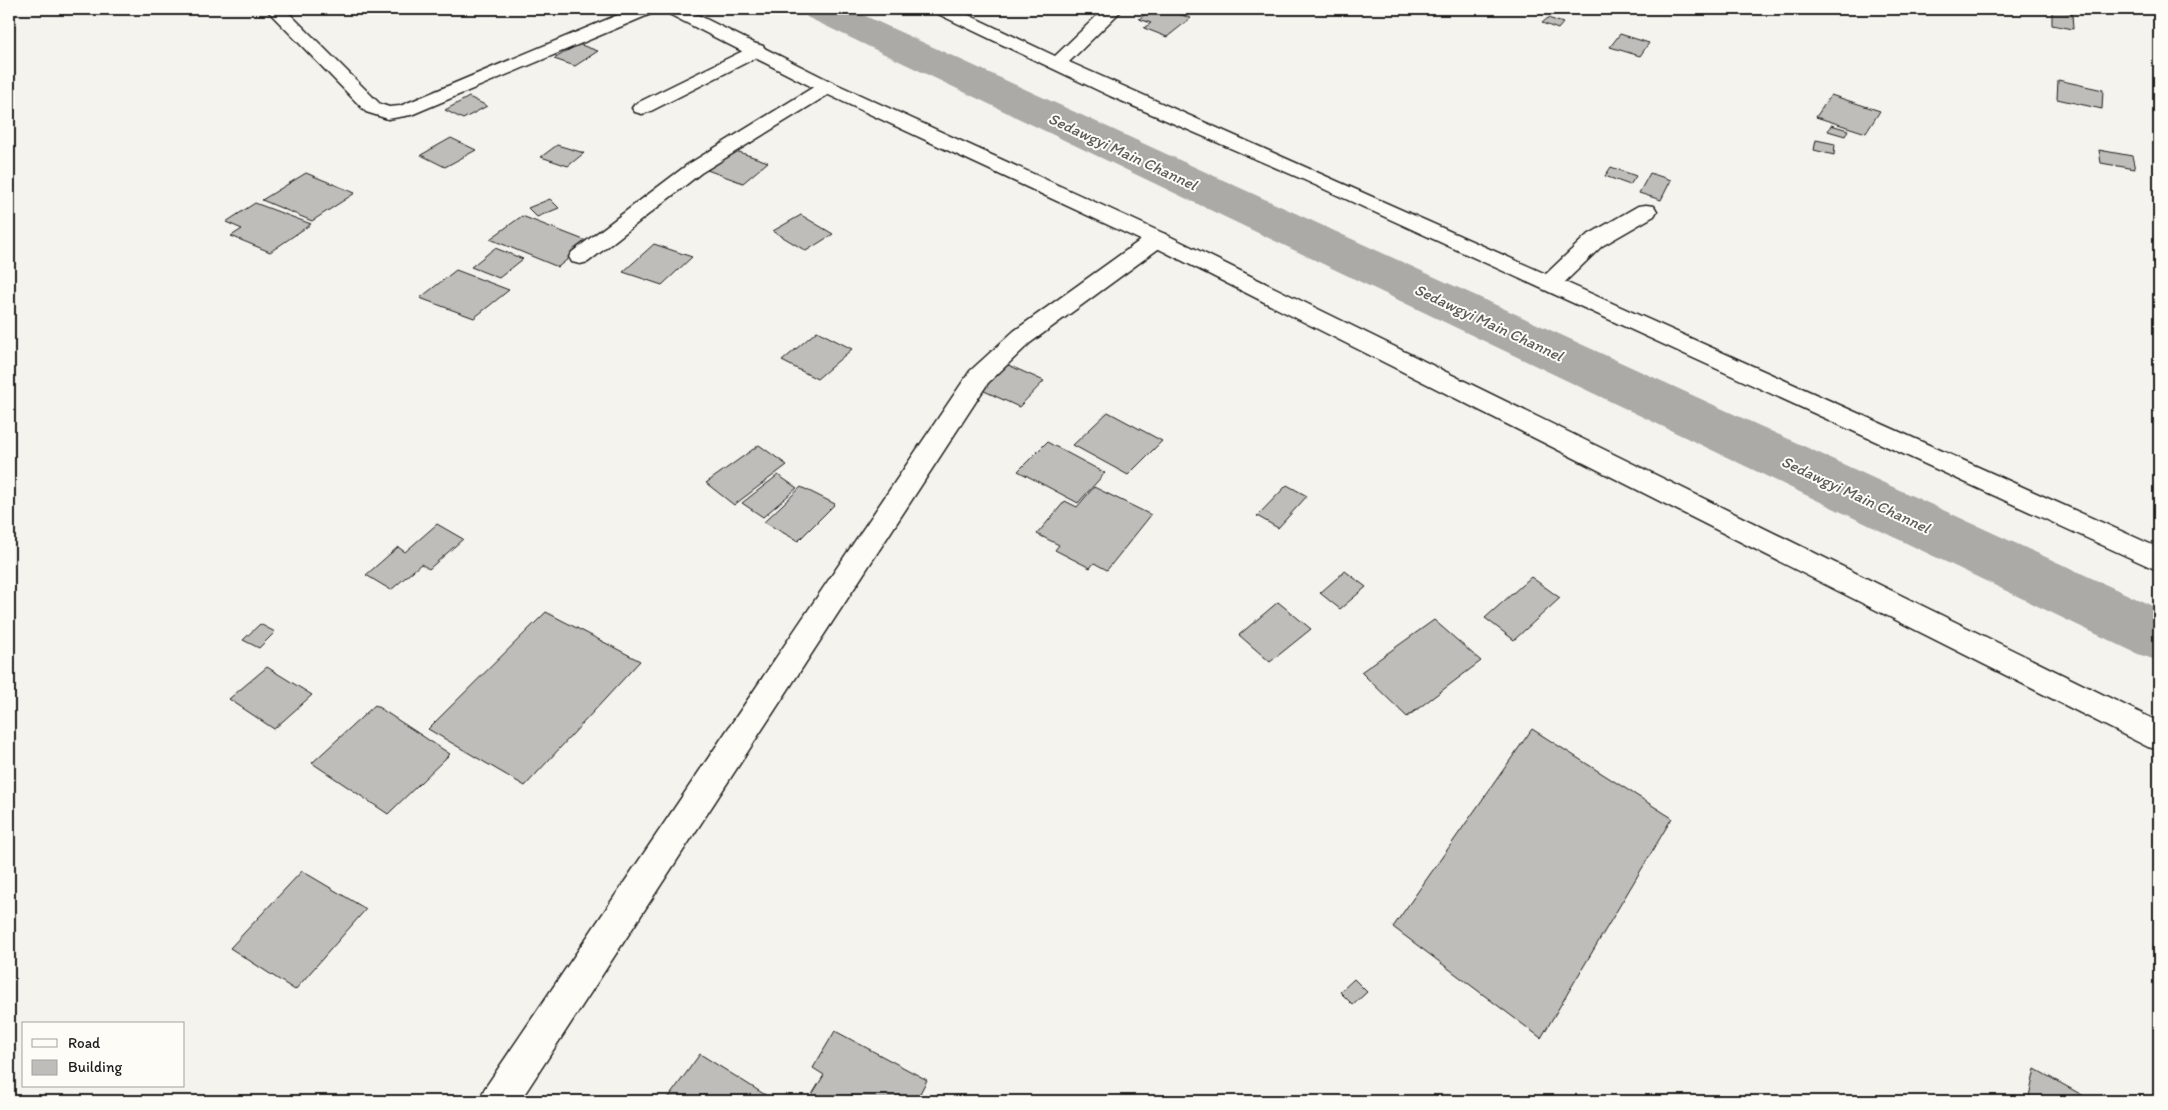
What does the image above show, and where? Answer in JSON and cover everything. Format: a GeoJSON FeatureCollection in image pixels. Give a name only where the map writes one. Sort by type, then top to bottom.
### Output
{"type":"FeatureCollection","features":[{"type":"Feature","properties":{"kind":"street"},"geometry":{"type":"LineString","coordinates":[[275,9],[373,108],[388,113],[404,111],[647,9]]}},
{"type":"Feature","properties":{"kind":"street"},"geometry":{"type":"LineString","coordinates":[[673,9],[757,50],[826,87],[1157,238],[2159,737]]}},
{"type":"Feature","properties":{"kind":"street"},"geometry":{"type":"LineString","coordinates":[[942,9],[1117,92],[1318,179],[2159,560]]}},
{"type":"Feature","properties":{"kind":"street"},"geometry":{"type":"LineString","coordinates":[[1057,64],[1114,9]]}},
{"type":"Feature","properties":{"kind":"street"},"geometry":{"type":"LineString","coordinates":[[642,108],[757,50]]}},
{"type":"Feature","properties":{"kind":"street"},"geometry":{"type":"LineString","coordinates":[[580,257],[694,169],[826,87]]}},
{"type":"Feature","properties":{"kind":"street"},"geometry":{"type":"LineString","coordinates":[[1549,284],[1594,240],[1646,211]]}},
{"type":"Feature","properties":{"kind":"street"},"geometry":{"type":"LineString","coordinates":[[498,1101],[979,377],[1022,336],[1157,238]]}},
{"type":"Feature","properties":{"kind":"building"},"geometry":{"type":"Polygon","coordinates":[[[1152,9],[1163,9],[1191,18],[1167,37],[1144,28],[1151,23],[1139,19],[1152,9]]]}},
{"type":"Feature","properties":{"kind":"building"},"geometry":{"type":"Polygon","coordinates":[[[2052,9],[2072,13],[2073,29],[2052,25],[2052,9]]]}},
{"type":"Feature","properties":{"kind":"building"},"geometry":{"type":"Polygon","coordinates":[[[1548,18],[1563,23],[1558,29],[1542,23],[1548,18]]]}},
{"type":"Feature","properties":{"kind":"building"},"geometry":{"type":"Polygon","coordinates":[[[1620,34],[1649,43],[1640,56],[1610,47],[1620,34]]]}},
{"type":"Feature","properties":{"kind":"building"},"geometry":{"type":"Polygon","coordinates":[[[578,44],[598,51],[575,66],[554,59],[578,44]]]}},
{"type":"Feature","properties":{"kind":"building"},"geometry":{"type":"Polygon","coordinates":[[[2058,80],[2103,90],[2102,109],[2057,99],[2058,80]]]}},
{"type":"Feature","properties":{"kind":"building"},"geometry":{"type":"Polygon","coordinates":[[[1831,95],[1880,111],[1866,133],[1816,117],[1831,95]]]}},
{"type":"Feature","properties":{"kind":"building"},"geometry":{"type":"Polygon","coordinates":[[[469,97],[487,106],[463,119],[445,110],[469,97]]]}},
{"type":"Feature","properties":{"kind":"building"},"geometry":{"type":"Polygon","coordinates":[[[1831,125],[1848,130],[1845,136],[1828,131],[1831,125]]]}},
{"type":"Feature","properties":{"kind":"building"},"geometry":{"type":"Polygon","coordinates":[[[451,138],[476,150],[445,167],[421,155],[451,138]]]}},
{"type":"Feature","properties":{"kind":"building"},"geometry":{"type":"Polygon","coordinates":[[[1816,140],[1835,144],[1834,155],[1814,150],[1816,140]]]}},
{"type":"Feature","properties":{"kind":"building"},"geometry":{"type":"Polygon","coordinates":[[[557,145],[584,153],[568,166],[541,157],[557,145]]]}},
{"type":"Feature","properties":{"kind":"building"},"geometry":{"type":"Polygon","coordinates":[[[733,150],[768,162],[743,183],[707,170],[733,150]]]}},
{"type":"Feature","properties":{"kind":"building"},"geometry":{"type":"Polygon","coordinates":[[[2099,150],[2132,156],[2135,169],[2101,163],[2099,150]]]}},
{"type":"Feature","properties":{"kind":"building"},"geometry":{"type":"Polygon","coordinates":[[[1611,167],[1636,176],[1630,185],[1605,176],[1611,167]]]}},
{"type":"Feature","properties":{"kind":"building"},"geometry":{"type":"Polygon","coordinates":[[[306,173],[355,193],[312,221],[262,200],[306,173]]]}},
{"type":"Feature","properties":{"kind":"building"},"geometry":{"type":"Polygon","coordinates":[[[1650,173],[1671,180],[1661,200],[1639,193],[1650,173]]]}},
{"type":"Feature","properties":{"kind":"building"},"geometry":{"type":"Polygon","coordinates":[[[550,199],[559,208],[537,217],[528,208],[550,199]]]}},
{"type":"Feature","properties":{"kind":"building"},"geometry":{"type":"Polygon","coordinates":[[[255,203],[311,224],[270,252],[231,236],[242,229],[226,222],[255,203]]]}},
{"type":"Feature","properties":{"kind":"building"},"geometry":{"type":"Polygon","coordinates":[[[801,215],[833,234],[806,251],[773,231],[801,215]]]}},
{"type":"Feature","properties":{"kind":"building"},"geometry":{"type":"Polygon","coordinates":[[[522,216],[589,242],[558,267],[490,239],[522,216]]]}},
{"type":"Feature","properties":{"kind":"building"},"geometry":{"type":"Polygon","coordinates":[[[654,244],[692,257],[662,285],[623,272],[654,244]]]}},
{"type":"Feature","properties":{"kind":"building"},"geometry":{"type":"Polygon","coordinates":[[[495,248],[523,259],[499,278],[471,267],[495,248]]]}},
{"type":"Feature","properties":{"kind":"building"},"geometry":{"type":"Polygon","coordinates":[[[456,270],[509,290],[474,318],[420,298],[456,270]]]}},
{"type":"Feature","properties":{"kind":"building"},"geometry":{"type":"Polygon","coordinates":[[[817,331],[852,349],[817,379],[782,361],[817,331]]]}},
{"type":"Feature","properties":{"kind":"building"},"geometry":{"type":"Polygon","coordinates":[[[1006,364],[1044,381],[1019,407],[982,390],[1006,364]]]}},
{"type":"Feature","properties":{"kind":"building"},"geometry":{"type":"Polygon","coordinates":[[[1108,412],[1162,441],[1128,475],[1073,445],[1108,412]]]}},
{"type":"Feature","properties":{"kind":"building"},"geometry":{"type":"Polygon","coordinates":[[[1047,442],[1105,473],[1078,503],[1018,471],[1047,442]]]}},
{"type":"Feature","properties":{"kind":"building"},"geometry":{"type":"Polygon","coordinates":[[[759,445],[787,465],[734,505],[706,483],[759,445]]]}},
{"type":"Feature","properties":{"kind":"building"},"geometry":{"type":"Polygon","coordinates":[[[778,475],[797,488],[763,517],[742,503],[778,475]]]}},
{"type":"Feature","properties":{"kind":"building"},"geometry":{"type":"Polygon","coordinates":[[[1287,485],[1307,496],[1278,528],[1257,516],[1287,485]]]}},
{"type":"Feature","properties":{"kind":"building"},"geometry":{"type":"Polygon","coordinates":[[[801,487],[835,504],[798,541],[764,522],[801,487]]]}},
{"type":"Feature","properties":{"kind":"building"},"geometry":{"type":"Polygon","coordinates":[[[1094,487],[1151,515],[1107,570],[1094,563],[1090,568],[1055,550],[1059,545],[1037,534],[1065,501],[1077,507],[1094,487]]]}},
{"type":"Feature","properties":{"kind":"building"},"geometry":{"type":"Polygon","coordinates":[[[437,524],[463,539],[429,569],[421,564],[391,590],[366,575],[398,547],[405,552],[437,524]]]}},
{"type":"Feature","properties":{"kind":"building"},"geometry":{"type":"Polygon","coordinates":[[[1345,571],[1366,587],[1340,609],[1320,593],[1345,571]]]}},
{"type":"Feature","properties":{"kind":"building"},"geometry":{"type":"Polygon","coordinates":[[[1531,577],[1560,598],[1514,640],[1485,618],[1531,577]]]}},
{"type":"Feature","properties":{"kind":"building"},"geometry":{"type":"Polygon","coordinates":[[[1278,602],[1311,629],[1270,662],[1239,635],[1278,602]]]}},
{"type":"Feature","properties":{"kind":"building"},"geometry":{"type":"Polygon","coordinates":[[[546,612],[640,661],[525,786],[428,729],[546,612]]]}},
{"type":"Feature","properties":{"kind":"building"},"geometry":{"type":"Polygon","coordinates":[[[1434,620],[1481,661],[1407,717],[1361,672],[1434,620]]]}},
{"type":"Feature","properties":{"kind":"building"},"geometry":{"type":"Polygon","coordinates":[[[260,624],[275,632],[259,648],[243,640],[260,624]]]}},
{"type":"Feature","properties":{"kind":"building"},"geometry":{"type":"Polygon","coordinates":[[[267,667],[312,695],[274,729],[229,699],[267,667]]]}},
{"type":"Feature","properties":{"kind":"building"},"geometry":{"type":"Polygon","coordinates":[[[375,705],[450,754],[388,814],[312,763],[375,705]]]}},
{"type":"Feature","properties":{"kind":"building"},"geometry":{"type":"Polygon","coordinates":[[[1532,729],[1672,818],[1541,1038],[1393,927],[1532,729]]]}},
{"type":"Feature","properties":{"kind":"building"},"geometry":{"type":"Polygon","coordinates":[[[302,871],[366,909],[295,990],[230,948],[302,871]]]}},
{"type":"Feature","properties":{"kind":"building"},"geometry":{"type":"Polygon","coordinates":[[[1354,979],[1367,992],[1353,1005],[1340,992],[1354,979]]]}},
{"type":"Feature","properties":{"kind":"building"},"geometry":{"type":"Polygon","coordinates":[[[835,1031],[927,1080],[916,1101],[808,1101],[824,1075],[813,1068],[835,1031]]]}},
{"type":"Feature","properties":{"kind":"building"},"geometry":{"type":"Polygon","coordinates":[[[700,1054],[775,1101],[666,1101],[700,1054]]]}},
{"type":"Feature","properties":{"kind":"building"},"geometry":{"type":"Polygon","coordinates":[[[2035,1069],[2093,1101],[2028,1101],[2035,1069]]]}},
{"type":"Feature","properties":{"kind":"waterway","name":"Sedawgyi Main Channel"},"geometry":{"type":"LineString","coordinates":[[820,9],[2159,636]]}}]}
